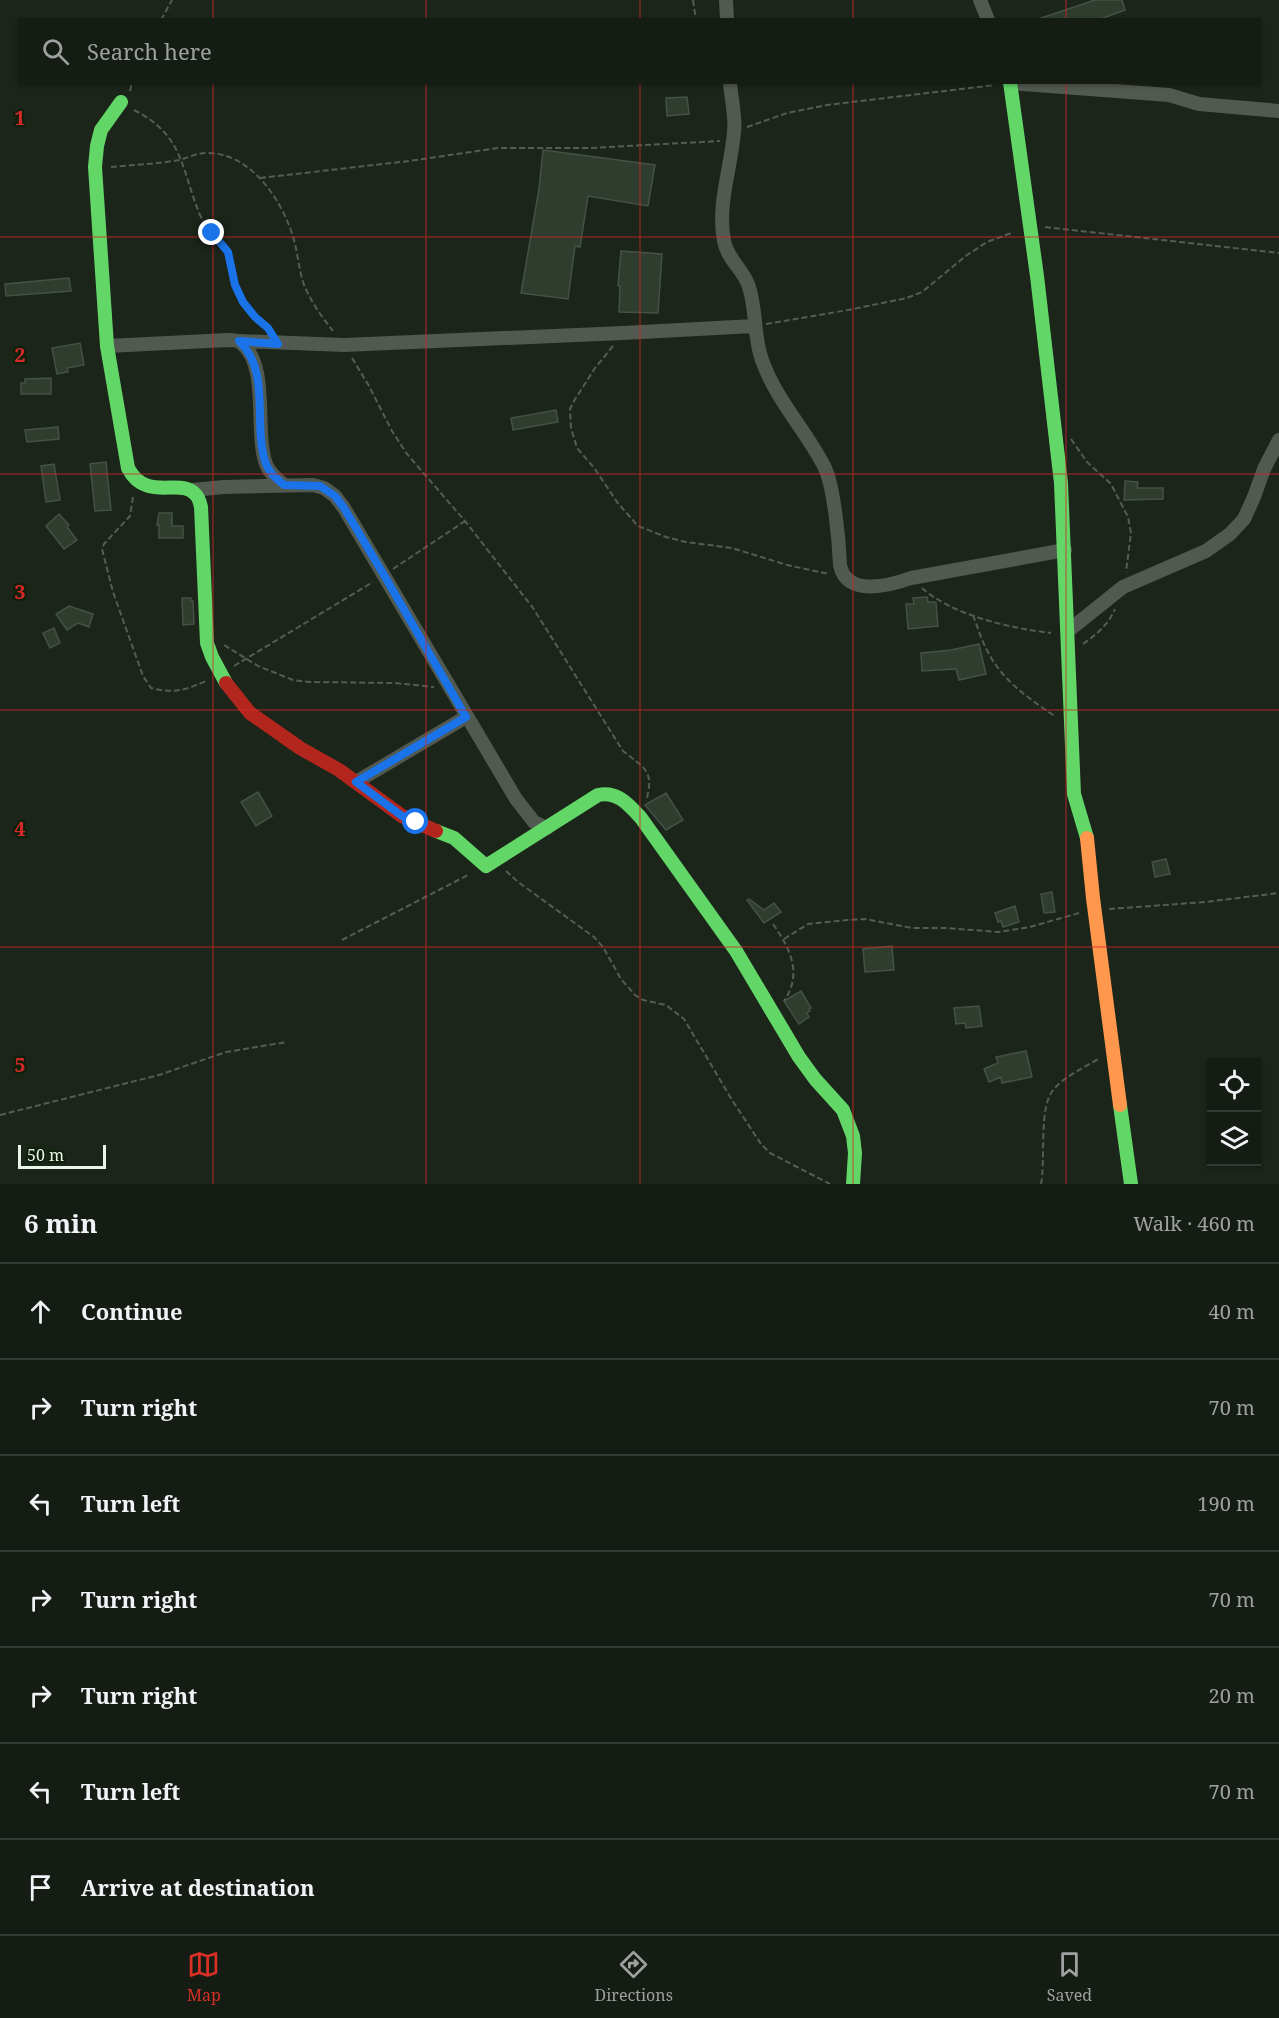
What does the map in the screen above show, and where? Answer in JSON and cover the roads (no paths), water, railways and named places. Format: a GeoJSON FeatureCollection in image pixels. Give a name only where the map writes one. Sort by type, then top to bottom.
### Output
{"type":"FeatureCollection","features":[{"type":"Feature","properties":{"kind":"street"},"geometry":{"type":"LineString","coordinates":[[726,0],[727,18]]}},
{"type":"Feature","properties":{"kind":"street"},"geometry":{"type":"LineString","coordinates":[[980,0],[987,18]]}},
{"type":"Feature","properties":{"kind":"street"},"geometry":{"type":"LineString","coordinates":[[730,84],[733,136],[724,182],[724,242],[749,287],[754,326],[762,361],[778,396],[804,431],[829,477],[840,565],[844,575],[859,585],[874,586],[1065,550]]}},
{"type":"Feature","properties":{"kind":"street"},"geometry":{"type":"LineString","coordinates":[[1010,84],[1056,425],[1065,550],[1074,794],[1087,834],[1131,1184]]}},
{"type":"Feature","properties":{"kind":"street"},"geometry":{"type":"LineString","coordinates":[[1023,84],[1169,95],[1208,105],[1279,111]]}},
{"type":"Feature","properties":{"kind":"street"},"geometry":{"type":"LineString","coordinates":[[121,102],[100,131],[95,167],[107,346],[113,392],[132,479],[147,486],[192,490],[284,485],[320,486],[335,496],[526,814],[534,822],[547,828]]}},
{"type":"Feature","properties":{"kind":"street"},"geometry":{"type":"LineString","coordinates":[[107,346],[228,340],[278,344],[344,345],[754,326]]}},
{"type":"Feature","properties":{"kind":"street"},"geometry":{"type":"LineString","coordinates":[[239,341],[247,349],[254,362],[266,464],[271,473],[284,485]]}},
{"type":"Feature","properties":{"kind":"street"},"geometry":{"type":"LineString","coordinates":[[1068,631],[1123,587],[1178,565],[1206,551],[1230,534],[1244,519],[1264,469],[1279,440]]}},
{"type":"Feature","properties":{"kind":"street"},"geometry":{"type":"LineString","coordinates":[[192,490],[197,494],[201,507],[207,642],[212,657],[229,689],[250,713],[300,748],[339,770],[402,816],[454,838],[481,863],[491,863],[590,800],[606,793],[626,803],[641,818],[736,951],[799,1057],[843,1110],[853,1136],[855,1153],[853,1184]]}},
{"type":"Feature","properties":{"kind":"street"},"geometry":{"type":"LineString","coordinates":[[356,782],[466,717]]}}]}
